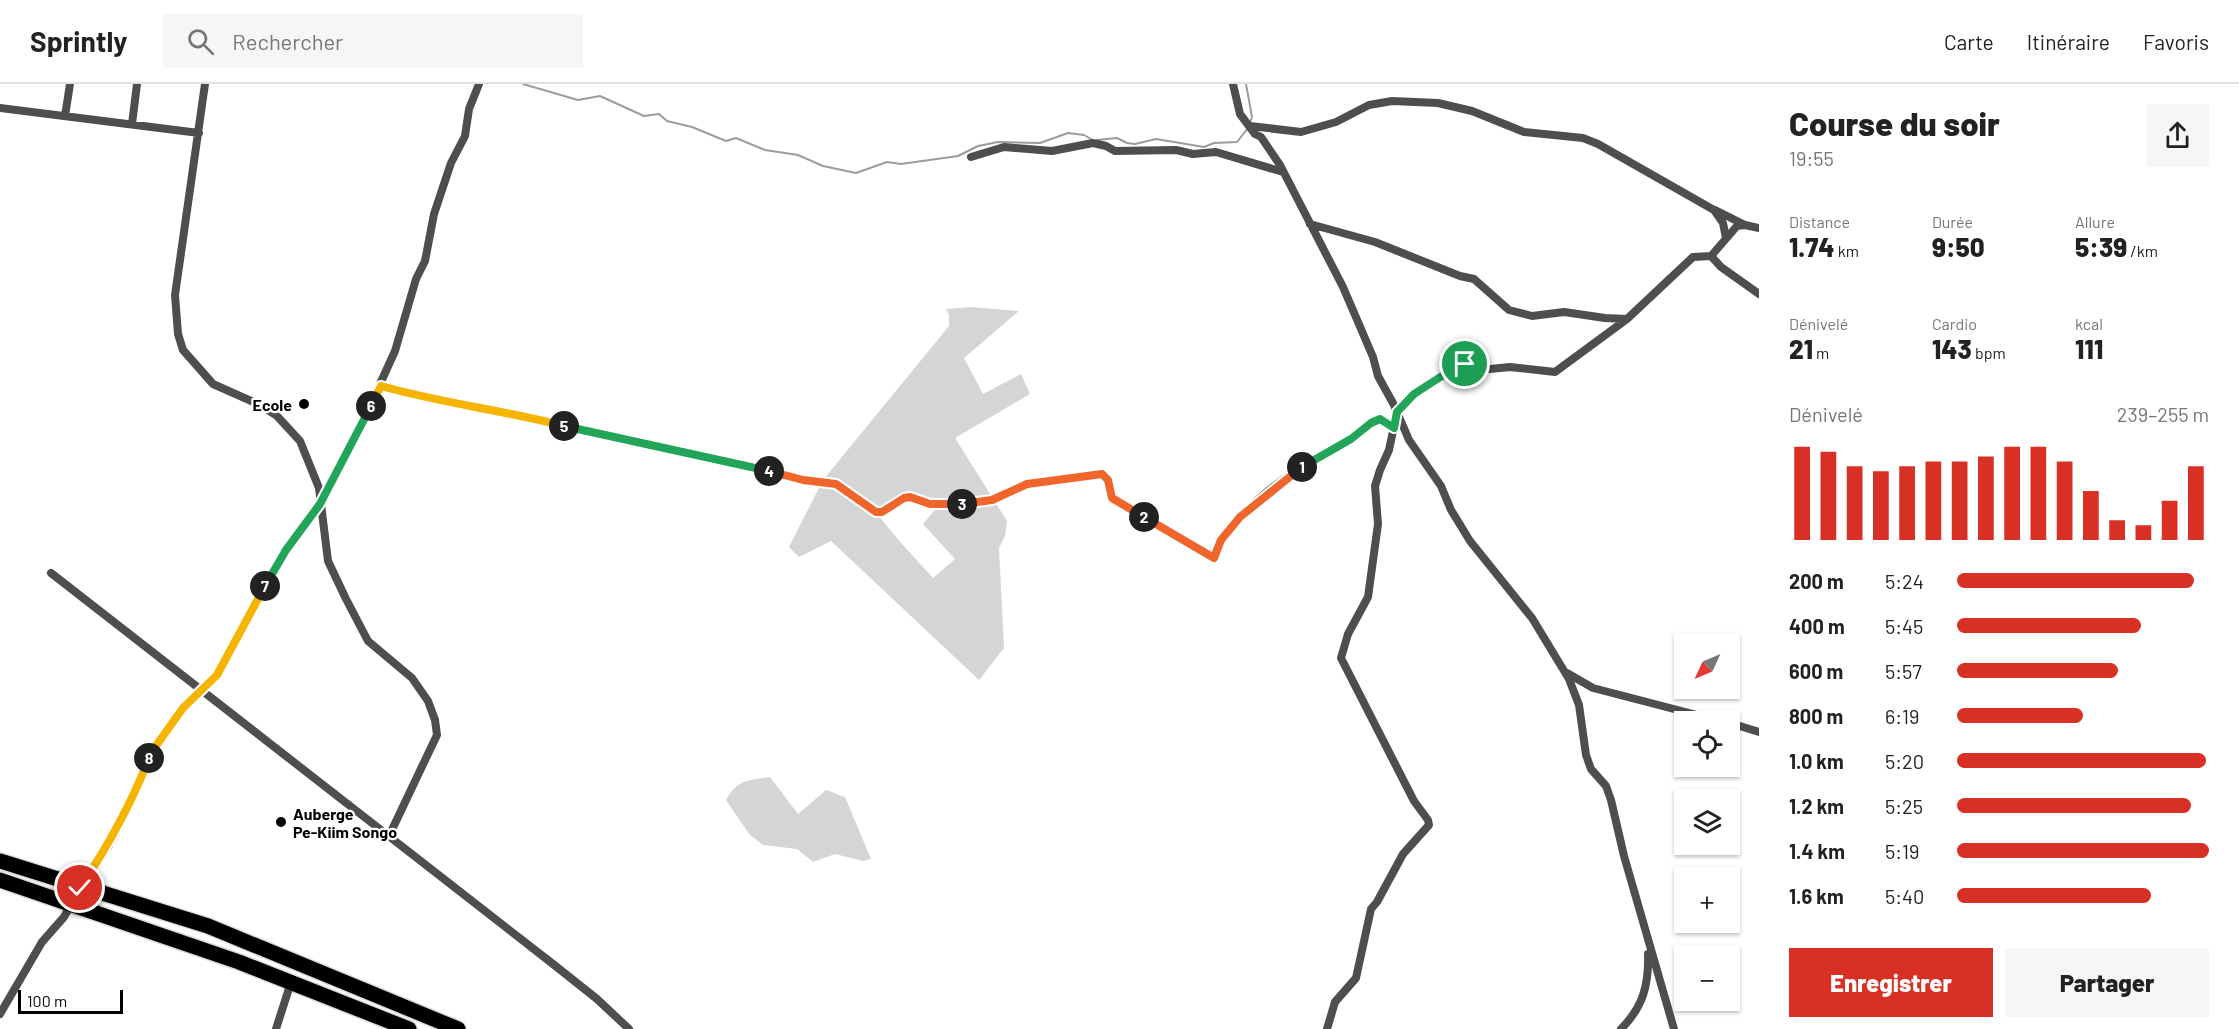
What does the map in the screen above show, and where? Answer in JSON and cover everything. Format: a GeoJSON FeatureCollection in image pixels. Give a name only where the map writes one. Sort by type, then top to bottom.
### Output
{"type":"FeatureCollection","features":[{"type":"Feature","properties":{"kind":"highway"},"geometry":{"type":"LineString","coordinates":[[0,861],[80,888],[208,926],[458,1029]]}},
{"type":"Feature","properties":{"kind":"highway"},"geometry":{"type":"LineString","coordinates":[[0,880],[239,962],[410,1029]]}},
{"type":"Feature","properties":{"kind":"street"},"geometry":{"type":"LineString","coordinates":[[65,116],[70,84]]}},
{"type":"Feature","properties":{"kind":"street"},"geometry":{"type":"LineString","coordinates":[[132,124],[137,84]]}},
{"type":"Feature","properties":{"kind":"street"},"geometry":{"type":"LineString","coordinates":[[205,84],[175,295],[178,334],[183,350],[213,384],[260,405],[277,416],[300,441],[319,488],[328,561],[362,632],[368,641],[412,678],[428,701],[435,720],[436,735],[389,836]]}},
{"type":"Feature","properties":{"kind":"street"},"geometry":{"type":"LineString","coordinates":[[0,1014],[42,942],[64,917],[80,888],[108,847],[123,819],[153,750],[183,708],[217,675],[286,550],[320,504],[381,386],[416,279],[425,261],[434,214],[451,163],[465,136],[469,109],[479,84]]}},
{"type":"Feature","properties":{"kind":"street"},"geometry":{"type":"LineString","coordinates":[[1233,84],[1240,114],[1262,137],[1283,172],[1343,287],[1373,357],[1378,376],[1409,440],[1441,486],[1451,510],[1470,541],[1532,618],[1564,671],[1579,705],[1586,755],[1591,769],[1606,786],[1611,800],[1624,856],[1674,1029]]}},
{"type":"Feature","properties":{"kind":"street"},"geometry":{"type":"LineString","coordinates":[[1250,126],[1301,132],[1336,122],[1370,105],[1392,101],[1438,103],[1472,111],[1524,132],[1583,138],[1598,144],[1714,210],[1745,225],[1759,228]]}},
{"type":"Feature","properties":{"kind":"street"},"geometry":{"type":"LineString","coordinates":[[0,108],[199,133]]}},
{"type":"Feature","properties":{"kind":"street"},"geometry":{"type":"LineString","coordinates":[[971,157],[1004,147],[1052,151],[1093,143],[1115,151],[1176,150],[1193,154],[1216,152],[1283,172]]}},
{"type":"Feature","properties":{"kind":"street"},"geometry":{"type":"LineString","coordinates":[[1714,210],[1723,223],[1726,238]]}},
{"type":"Feature","properties":{"kind":"street"},"geometry":{"type":"LineString","coordinates":[[1310,224],[1375,242],[1460,276],[1474,279],[1509,310],[1532,316],[1564,312],[1627,319]]}},
{"type":"Feature","properties":{"kind":"street"},"geometry":{"type":"LineString","coordinates":[[1327,1029],[1335,1002],[1356,978],[1371,909],[1403,854],[1429,825],[1428,820],[1414,801],[1341,658],[1348,634],[1368,597],[1378,524],[1375,486],[1389,450],[1397,412],[1414,394],[1459,365],[1555,372],[1627,319],[1694,257],[1711,256],[1737,226],[1745,225]]}},
{"type":"Feature","properties":{"kind":"street"},"geometry":{"type":"LineString","coordinates":[[1711,256],[1721,267],[1759,294]]}},
{"type":"Feature","properties":{"kind":"street"},"geometry":{"type":"LineString","coordinates":[[381,386],[437,400],[539,419],[803,480],[830,482],[876,512],[882,512],[904,498],[910,497],[939,505],[972,503],[992,500],[1027,484],[1102,474],[1108,480],[1112,498],[1214,558],[1221,540],[1240,517],[1298,469],[1351,439],[1371,423],[1380,419],[1394,428]]}},
{"type":"Feature","properties":{"kind":"street"},"geometry":{"type":"LineString","coordinates":[[51,573],[581,986],[629,1029]]}},
{"type":"Feature","properties":{"kind":"street"},"geometry":{"type":"LineString","coordinates":[[1564,671],[1593,688],[1682,711]]}},
{"type":"Feature","properties":{"kind":"street"},"geometry":{"type":"LineString","coordinates":[[1740,726],[1759,732]]}},
{"type":"Feature","properties":{"kind":"street"},"geometry":{"type":"LineString","coordinates":[[1621,1029],[1634,1016],[1647,985],[1648,941]]}},
{"type":"Feature","properties":{"kind":"street"},"geometry":{"type":"LineString","coordinates":[[276,1029],[291,982]]}},
{"type":"Feature","properties":{"kind":"shaded area"},"geometry":{"type":"Polygon","coordinates":[[[971,307],[1019,311],[964,358],[983,394],[1021,374],[1030,394],[955,438],[1007,521],[1005,536],[999,548],[1004,648],[979,680],[831,541],[799,557],[789,547],[823,480],[949,326],[949,315],[946,309],[971,307]],[[910,497],[876,513],[933,578],[955,559],[923,524],[939,505],[910,497]]]}},
{"type":"Feature","properties":{"kind":"shaded area"},"geometry":{"type":"Polygon","coordinates":[[[770,777],[798,814],[826,790],[845,797],[871,859],[863,861],[835,854],[813,862],[797,849],[763,845],[749,834],[726,800],[734,788],[744,782],[770,777]]]}},
{"type":"Feature","properties":{"kind":"waterway"},"geometry":{"type":"LineString","coordinates":[[523,84],[578,100],[600,96],[644,116],[659,114],[667,121],[692,127],[726,141],[736,138],[765,150],[798,155],[823,166],[856,173],[887,162],[901,164],[958,156],[978,146],[998,142],[1040,143],[1068,133],[1084,135],[1091,139]]}},
{"type":"Feature","properties":{"kind":"waterway"},"geometry":{"type":"LineString","coordinates":[[1246,84],[1252,117],[1250,123]]}},
{"type":"Feature","properties":{"kind":"waterway"},"geometry":{"type":"LineString","coordinates":[[1097,140],[1117,138],[1135,144],[1156,139],[1204,147],[1214,143],[1237,142],[1248,128]]}},
{"type":"Feature","properties":{"kind":"place","name":"Ecole"},"geometry":{"type":"Point","coordinates":[304,404]}},
{"type":"Feature","properties":{"kind":"place","name":"Auberge Pe-Kiim Songo"},"geometry":{"type":"Point","coordinates":[281,822]}},
{"type":"Feature","properties":{"kind":"route"},"geometry":{"type":"LineString","coordinates":[[80,888],[108,847],[123,819],[153,750],[183,708],[217,675],[286,550],[320,504],[381,386],[437,400],[504,411],[803,480],[823,480],[836,484],[876,512],[882,512],[904,498],[910,497],[939,505],[972,503],[992,500],[1015,487],[1027,484],[1102,474],[1108,480],[1112,498],[1214,558],[1221,540],[1240,517],[1263,496],[1298,469],[1351,439],[1371,423],[1383,419],[1394,428],[1397,412],[1414,394],[1459,365],[1465,364]]}}]}
